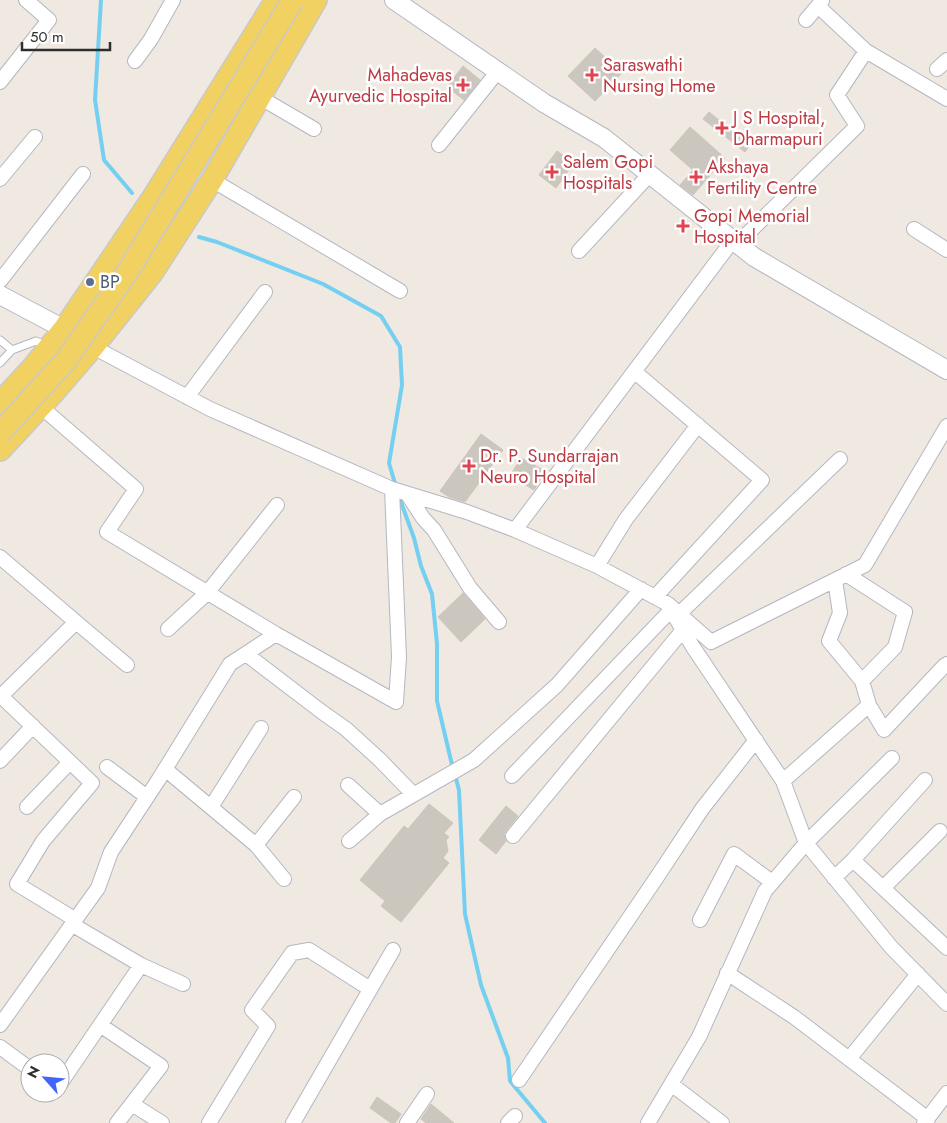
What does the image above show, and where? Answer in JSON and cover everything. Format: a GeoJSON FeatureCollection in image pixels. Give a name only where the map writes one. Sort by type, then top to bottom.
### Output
{"type":"FeatureCollection","features":[{"type":"Feature","properties":{"kind":"main road"},"geometry":{"type":"LineString","coordinates":[[0,402],[50,348],[64,329],[152,199],[276,0]]}},
{"type":"Feature","properties":{"kind":"main road"},"geometry":{"type":"LineString","coordinates":[[0,418],[23,394],[78,326],[147,227],[185,167],[283,0]]}},
{"type":"Feature","properties":{"kind":"main road"},"geometry":{"type":"LineString","coordinates":[[0,433],[66,360],[128,271],[293,0]]}},
{"type":"Feature","properties":{"kind":"main road"},"geometry":{"type":"LineString","coordinates":[[0,450],[93,347],[152,272],[212,180],[316,0]]}},
{"type":"Feature","properties":{"kind":"main road"},"geometry":{"type":"LineString","coordinates":[[64,329],[93,347]]}},
{"type":"Feature","properties":{"kind":"street"},"geometry":{"type":"LineString","coordinates":[[0,82],[49,20],[26,0]]}},
{"type":"Feature","properties":{"kind":"street"},"geometry":{"type":"LineString","coordinates":[[135,61],[151,39],[173,0]]}},
{"type":"Feature","properties":{"kind":"street"},"geometry":{"type":"LineString","coordinates":[[394,0],[544,103],[604,138],[754,257],[947,370]]}},
{"type":"Feature","properties":{"kind":"street"},"geometry":{"type":"LineString","coordinates":[[806,20],[820,3],[866,51],[947,99]]}},
{"type":"Feature","properties":{"kind":"street"},"geometry":{"type":"LineString","coordinates":[[515,530],[735,242],[857,126],[837,95],[866,51]]}},
{"type":"Feature","properties":{"kind":"street"},"geometry":{"type":"LineString","coordinates":[[439,144],[498,71]]}},
{"type":"Feature","properties":{"kind":"street"},"geometry":{"type":"LineString","coordinates":[[261,98],[314,129]]}},
{"type":"Feature","properties":{"kind":"street"},"geometry":{"type":"LineString","coordinates":[[0,179],[35,137]]}},
{"type":"Feature","properties":{"kind":"street"},"geometry":{"type":"LineString","coordinates":[[0,281],[83,174]]}},
{"type":"Feature","properties":{"kind":"street"},"geometry":{"type":"LineString","coordinates":[[579,252],[650,174]]}},
{"type":"Feature","properties":{"kind":"street"},"geometry":{"type":"LineString","coordinates":[[212,180],[400,291]]}},
{"type":"Feature","properties":{"kind":"street"},"geometry":{"type":"LineString","coordinates":[[914,229],[947,250]]}},
{"type":"Feature","properties":{"kind":"street"},"geometry":{"type":"LineString","coordinates":[[188,397],[266,292]]}},
{"type":"Feature","properties":{"kind":"street"},"geometry":{"type":"LineString","coordinates":[[0,295],[64,329]]}},
{"type":"Feature","properties":{"kind":"street"},"geometry":{"type":"LineString","coordinates":[[93,347],[210,409],[399,491],[467,512],[515,530],[598,566],[655,597],[710,642],[865,565],[947,426]]}},
{"type":"Feature","properties":{"kind":"street"},"geometry":{"type":"LineString","coordinates":[[635,372],[762,480],[655,597]]}},
{"type":"Feature","properties":{"kind":"street"},"geometry":{"type":"LineString","coordinates":[[40,406],[136,489],[107,532],[276,634],[396,702],[399,657],[399,491]]}},
{"type":"Feature","properties":{"kind":"street"},"geometry":{"type":"LineString","coordinates":[[598,566],[626,519],[698,425]]}},
{"type":"Feature","properties":{"kind":"street"},"geometry":{"type":"LineString","coordinates":[[512,776],[672,609],[840,459]]}},
{"type":"Feature","properties":{"kind":"street"},"geometry":{"type":"LineString","coordinates":[[399,491],[434,530],[470,588],[499,622]]}},
{"type":"Feature","properties":{"kind":"street"},"geometry":{"type":"LineString","coordinates":[[168,629],[207,593],[277,505]]}},
{"type":"Feature","properties":{"kind":"street"},"geometry":{"type":"LineString","coordinates":[[0,558],[127,665]]}},
{"type":"Feature","properties":{"kind":"street"},"geometry":{"type":"LineString","coordinates":[[840,577],[840,612],[829,641],[862,681],[869,705],[884,730],[947,664]]}},
{"type":"Feature","properties":{"kind":"street"},"geometry":{"type":"LineString","coordinates":[[840,577],[905,612],[894,647],[862,681]]}},
{"type":"Feature","properties":{"kind":"street"},"geometry":{"type":"LineString","coordinates":[[348,841],[380,814],[474,760],[557,685],[641,589]]}},
{"type":"Feature","properties":{"kind":"street"},"geometry":{"type":"LineString","coordinates":[[672,609],[683,630],[784,781],[806,843],[891,947],[947,1004]]}},
{"type":"Feature","properties":{"kind":"street"},"geometry":{"type":"LineString","coordinates":[[76,622],[0,697],[92,783],[43,840],[17,884],[141,965],[183,984]]}},
{"type":"Feature","properties":{"kind":"street"},"geometry":{"type":"LineString","coordinates":[[513,836],[683,630]]}},
{"type":"Feature","properties":{"kind":"street"},"geometry":{"type":"LineString","coordinates":[[0,1026],[98,888],[111,852],[147,798],[230,664],[276,634]]}},
{"type":"Feature","properties":{"kind":"street"},"geometry":{"type":"LineString","coordinates":[[246,654],[346,729],[413,794]]}},
{"type":"Feature","properties":{"kind":"street"},"geometry":{"type":"LineString","coordinates":[[784,781],[869,705]]}},
{"type":"Feature","properties":{"kind":"street"},"geometry":{"type":"LineString","coordinates":[[0,761],[33,726]]}},
{"type":"Feature","properties":{"kind":"street"},"geometry":{"type":"LineString","coordinates":[[211,807],[261,728]]}},
{"type":"Feature","properties":{"kind":"street"},"geometry":{"type":"LineString","coordinates":[[520,1080],[702,809],[756,740]]}},
{"type":"Feature","properties":{"kind":"street"},"geometry":{"type":"LineString","coordinates":[[648,1123],[698,1037],[765,891],[806,843],[892,758]]}},
{"type":"Feature","properties":{"kind":"street"},"geometry":{"type":"LineString","coordinates":[[27,807],[70,762]]}},
{"type":"Feature","properties":{"kind":"street"},"geometry":{"type":"LineString","coordinates":[[107,767],[147,798]]}},
{"type":"Feature","properties":{"kind":"street"},"geometry":{"type":"LineString","coordinates":[[165,769],[256,845],[284,879]]}},
{"type":"Feature","properties":{"kind":"street"},"geometry":{"type":"LineString","coordinates":[[834,878],[854,860],[925,780]]}},
{"type":"Feature","properties":{"kind":"street"},"geometry":{"type":"LineString","coordinates":[[348,785],[380,814]]}},
{"type":"Feature","properties":{"kind":"street"},"geometry":{"type":"LineString","coordinates":[[256,845],[294,796]]}},
{"type":"Feature","properties":{"kind":"street"},"geometry":{"type":"LineString","coordinates":[[883,888],[940,831]]}},
{"type":"Feature","properties":{"kind":"street"},"geometry":{"type":"LineString","coordinates":[[700,920],[734,854],[772,882]]}},
{"type":"Feature","properties":{"kind":"street"},"geometry":{"type":"LineString","coordinates":[[854,860],[947,948]]}},
{"type":"Feature","properties":{"kind":"street"},"geometry":{"type":"LineString","coordinates":[[209,1123],[268,1026],[252,1010],[292,953],[309,950],[370,989]]}},
{"type":"Feature","properties":{"kind":"street"},"geometry":{"type":"LineString","coordinates":[[293,1123],[394,950]]}},
{"type":"Feature","properties":{"kind":"street"},"geometry":{"type":"LineString","coordinates":[[70,1069],[141,965]]}},
{"type":"Feature","properties":{"kind":"street"},"geometry":{"type":"LineString","coordinates":[[727,974],[794,1017],[850,1059],[926,1121],[947,1093]]}},
{"type":"Feature","properties":{"kind":"street"},"geometry":{"type":"LineString","coordinates":[[850,1059],[918,974]]}},
{"type":"Feature","properties":{"kind":"street"},"geometry":{"type":"LineString","coordinates":[[100,1025],[161,1066],[117,1123]]}},
{"type":"Feature","properties":{"kind":"street"},"geometry":{"type":"LineString","coordinates":[[0,1047],[20,1062]]}},
{"type":"Feature","properties":{"kind":"street"},"geometry":{"type":"LineString","coordinates":[[671,1084],[722,1123]]}},
{"type":"Feature","properties":{"kind":"street"},"geometry":{"type":"LineString","coordinates":[[407,1123],[427,1094]]}},
{"type":"Feature","properties":{"kind":"street"},"geometry":{"type":"LineString","coordinates":[[132,1104],[162,1123]]}},
{"type":"Feature","properties":{"kind":"lane"},"geometry":{"type":"LineString","coordinates":[[0,340],[12,350]]}},
{"type":"Feature","properties":{"kind":"lane"},"geometry":{"type":"LineString","coordinates":[[0,363],[12,350],[36,341],[50,348]]}},
{"type":"Feature","properties":{"kind":"building"},"geometry":{"type":"Polygon","coordinates":[[[595,48],[622,73],[595,101],[568,76],[595,48]]]}},
{"type":"Feature","properties":{"kind":"building"},"geometry":{"type":"Polygon","coordinates":[[[463,66],[480,80],[464,100],[447,87],[463,66]]]}},
{"type":"Feature","properties":{"kind":"building"},"geometry":{"type":"Polygon","coordinates":[[[709,112],[750,145],[745,152],[703,119],[709,112]]]}},
{"type":"Feature","properties":{"kind":"building"},"geometry":{"type":"Polygon","coordinates":[[[690,127],[725,158],[693,195],[680,185],[693,170],[670,150],[690,127]]]}},
{"type":"Feature","properties":{"kind":"building"},"geometry":{"type":"Polygon","coordinates":[[[557,151],[574,163],[556,188],[539,175],[557,151]]]}},
{"type":"Feature","properties":{"kind":"building"},"geometry":{"type":"Polygon","coordinates":[[[481,434],[503,450],[465,502],[449,497],[440,491],[481,434]]]}},
{"type":"Feature","properties":{"kind":"building"},"geometry":{"type":"Polygon","coordinates":[[[521,458],[545,471],[534,490],[510,476],[521,458]]]}},
{"type":"Feature","properties":{"kind":"building"},"geometry":{"type":"Polygon","coordinates":[[[463,593],[485,619],[461,642],[438,617],[463,593]]]}},
{"type":"Feature","properties":{"kind":"building"},"geometry":{"type":"Polygon","coordinates":[[[429,804],[453,823],[444,833],[449,837],[446,840],[448,851],[443,858],[449,863],[401,922],[381,906],[385,901],[360,880],[404,826],[408,829],[429,804]]]}},
{"type":"Feature","properties":{"kind":"building"},"geometry":{"type":"Polygon","coordinates":[[[506,806],[518,816],[506,831],[504,835],[506,841],[496,854],[479,840],[506,806]]]}},
{"type":"Feature","properties":{"kind":"building"},"geometry":{"type":"Polygon","coordinates":[[[377,1097],[401,1114],[395,1123],[391,1123],[370,1108],[377,1097]]]}},
{"type":"Feature","properties":{"kind":"building"},"geometry":{"type":"Polygon","coordinates":[[[431,1104],[454,1123],[426,1123],[421,1119],[431,1104]]]}},
{"type":"Feature","properties":{"kind":"waterway"},"geometry":{"type":"LineString","coordinates":[[101,0],[95,100],[104,160],[132,193]]}},
{"type":"Feature","properties":{"kind":"waterway"},"geometry":{"type":"LineString","coordinates":[[199,237],[217,242],[323,284],[381,316],[400,347],[402,385],[389,463],[396,487]]}},
{"type":"Feature","properties":{"kind":"waterway"},"geometry":{"type":"LineString","coordinates":[[398,494],[432,594],[437,644],[437,701],[453,769]]}},
{"type":"Feature","properties":{"kind":"waterway"},"geometry":{"type":"LineString","coordinates":[[455,775],[459,790],[465,914],[481,985],[508,1058],[510,1081],[545,1123]]}},
{"type":"Feature","properties":{"kind":"place","name":"Saraswathi Nursing Home"},"geometry":{"type":"Point","coordinates":[592,75]}},
{"type":"Feature","properties":{"kind":"place","name":"Mahadevas Ayurvedic Hospital"},"geometry":{"type":"Point","coordinates":[463,85]}},
{"type":"Feature","properties":{"kind":"place","name":"J S Hospital, Dharmapuri"},"geometry":{"type":"Point","coordinates":[722,128]}},
{"type":"Feature","properties":{"kind":"place","name":"Salem Gopi Hospitals"},"geometry":{"type":"Point","coordinates":[552,172]}},
{"type":"Feature","properties":{"kind":"place","name":"Akshaya Fertility Centre"},"geometry":{"type":"Point","coordinates":[696,177]}},
{"type":"Feature","properties":{"kind":"place","name":"Gopi Memorial Hospital"},"geometry":{"type":"Point","coordinates":[683,226]}},
{"type":"Feature","properties":{"kind":"place","name":"BP"},"geometry":{"type":"Point","coordinates":[90,282]}},
{"type":"Feature","properties":{"kind":"place","name":"Dr. P. Sundarrajan Neuro Hospital"},"geometry":{"type":"Point","coordinates":[469,466]}}]}
